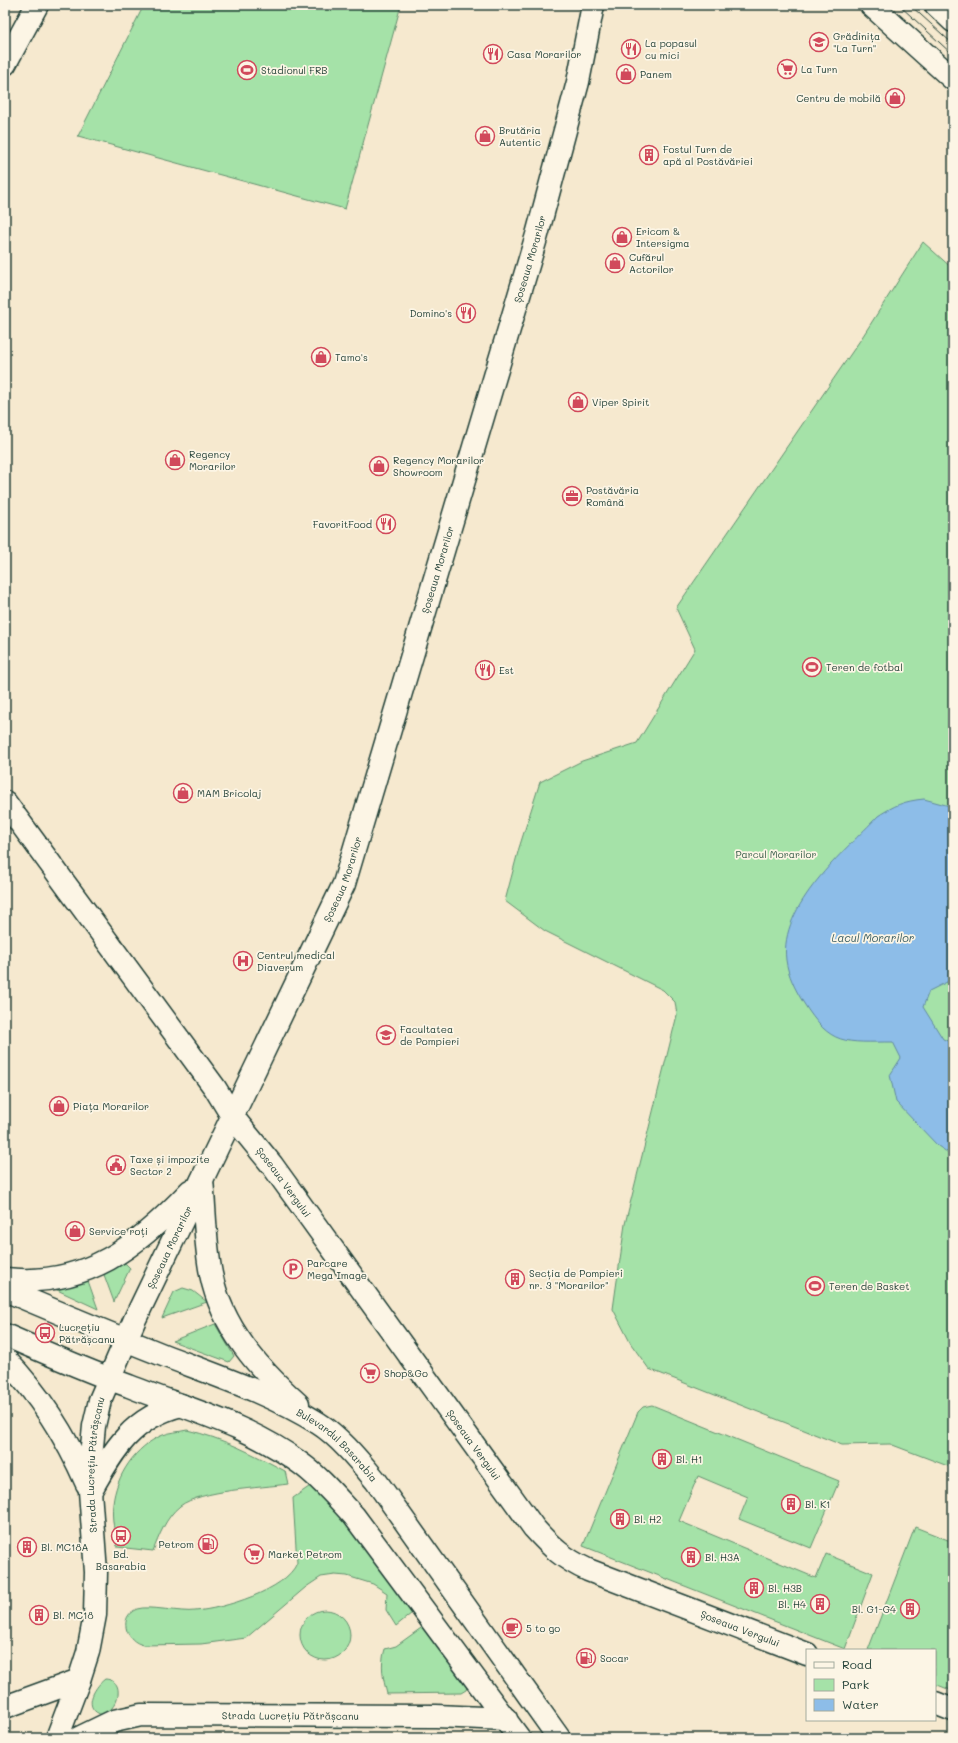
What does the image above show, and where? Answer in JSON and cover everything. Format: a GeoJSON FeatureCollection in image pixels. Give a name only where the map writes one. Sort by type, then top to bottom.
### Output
{"type":"FeatureCollection","features":[{"type":"Feature","properties":{"kind":"main road"},"geometry":{"type":"LineString","coordinates":[[5,64],[37,5]]}},
{"type":"Feature","properties":{"kind":"main road","name":"Șoseaua Morarilor"},"geometry":{"type":"LineString","coordinates":[[108,1379],[125,1340],[232,1116],[333,908],[351,862],[537,235],[578,82],[593,5]]}},
{"type":"Feature","properties":{"kind":"main road"},"geometry":{"type":"LineString","coordinates":[[871,5],[953,79]]}},
{"type":"Feature","properties":{"kind":"main road"},"geometry":{"type":"LineString","coordinates":[[936,5],[953,21]]}},
{"type":"Feature","properties":{"kind":"main road"},"geometry":{"type":"LineString","coordinates":[[5,802],[215,1088],[232,1116]]}},
{"type":"Feature","properties":{"kind":"main road","name":"Șoseaua Vergului"},"geometry":{"type":"LineString","coordinates":[[232,1116],[272,1165],[534,1528],[556,1552],[588,1570],[806,1654]]}},
{"type":"Feature","properties":{"kind":"main road"},"geometry":{"type":"LineString","coordinates":[[5,1279],[53,1279],[89,1269],[105,1262],[138,1240],[160,1221],[202,1179]]}},
{"type":"Feature","properties":{"kind":"main road"},"geometry":{"type":"LineString","coordinates":[[202,1179],[211,1274],[223,1313],[237,1337],[269,1377],[320,1423]]}},
{"type":"Feature","properties":{"kind":"main road","name":"Bulevardul Basarabia"},"geometry":{"type":"LineString","coordinates":[[5,1290],[125,1340],[236,1383],[278,1401],[320,1423],[360,1462],[376,1481],[558,1738]]}},
{"type":"Feature","properties":{"kind":"main road"},"geometry":{"type":"LineString","coordinates":[[5,1335],[108,1379],[234,1425],[270,1444],[300,1463],[317,1477],[345,1506],[375,1543],[519,1738]]}},
{"type":"Feature","properties":{"kind":"main road"},"geometry":{"type":"LineString","coordinates":[[5,1359],[24,1380],[55,1422],[77,1461],[90,1491]]}},
{"type":"Feature","properties":{"kind":"main road","name":"Strada Lucrețiu Pătrășcanu"},"geometry":{"type":"LineString","coordinates":[[57,1738],[79,1680],[93,1630],[96,1601],[95,1535],[90,1491],[91,1457],[94,1426],[100,1400],[108,1379]]}},
{"type":"Feature","properties":{"kind":"main road"},"geometry":{"type":"LineString","coordinates":[[90,1491],[113,1452],[139,1424],[165,1410],[181,1405]]}},
{"type":"Feature","properties":{"kind":"main road"},"geometry":{"type":"LineString","coordinates":[[5,1707],[79,1680]]}},
{"type":"Feature","properties":{"kind":"main road"},"geometry":{"type":"LineString","coordinates":[[936,1703],[953,1710]]}},
{"type":"Feature","properties":{"kind":"main road","name":"Strada Lucrețiu Pătrășcanu"},"geometry":{"type":"LineString","coordinates":[[79,1738],[114,1721],[141,1715],[420,1716],[506,1719]]}},
{"type":"Feature","properties":{"kind":"green space","name":"Stadionul FRB"},"geometry":{"type":"Polygon","coordinates":[[[144,5],[401,5],[345,209],[78,136],[144,5]]]}},
{"type":"Feature","properties":{"kind":"green space","name":"Parcul Morarilor"},"geometry":{"type":"Polygon","coordinates":[[[923,242],[953,269],[953,1468],[890,1444],[842,1445],[649,1369],[631,1344],[613,1309],[625,1224],[677,1015],[675,1002],[663,990],[545,931],[505,901],[519,848],[540,782],[582,761],[637,743],[695,649],[676,608],[861,339],[923,242]]]}},
{"type":"Feature","properties":{"kind":"green space"},"geometry":{"type":"Polygon","coordinates":[[[120,1261],[130,1268],[114,1302],[103,1272],[120,1261]]]}},
{"type":"Feature","properties":{"kind":"green space"},"geometry":{"type":"Polygon","coordinates":[[[87,1278],[98,1309],[55,1289],[87,1278]]]}},
{"type":"Feature","properties":{"kind":"green space"},"geometry":{"type":"Polygon","coordinates":[[[183,1288],[193,1291],[207,1302],[162,1318],[174,1292],[183,1288]]]}},
{"type":"Feature","properties":{"kind":"green space"},"geometry":{"type":"Polygon","coordinates":[[[215,1324],[234,1356],[229,1362],[172,1341],[215,1324]]]}},
{"type":"Feature","properties":{"kind":"green space"},"geometry":{"type":"Polygon","coordinates":[[[652,1405],[839,1481],[811,1548],[739,1519],[748,1497],[698,1476],[679,1521],[816,1578],[826,1554],[873,1573],[845,1649],[583,1546],[638,1412],[643,1407],[652,1405]]]}},
{"type":"Feature","properties":{"kind":"green space"},"geometry":{"type":"Polygon","coordinates":[[[187,1430],[225,1442],[285,1471],[288,1484],[231,1490],[202,1496],[180,1506],[175,1510],[164,1527],[153,1551],[117,1547],[112,1515],[115,1493],[123,1473],[136,1454],[144,1446],[166,1434],[187,1430]]]}},
{"type":"Feature","properties":{"kind":"green space"},"geometry":{"type":"Polygon","coordinates":[[[316,1482],[417,1609],[396,1626],[386,1610],[387,1593],[373,1584],[347,1576],[335,1575],[321,1577],[306,1587],[246,1638],[201,1644],[144,1645],[137,1643],[132,1639],[126,1628],[127,1617],[131,1612],[137,1609],[149,1608],[189,1611],[221,1606],[237,1602],[267,1590],[291,1573],[297,1563],[293,1498],[316,1482]]]}},
{"type":"Feature","properties":{"kind":"green space","name":"Bl. G1-G4"},"geometry":{"type":"Polygon","coordinates":[[[915,1527],[953,1542],[953,1691],[936,1684],[936,1649],[868,1649],[915,1527]]]}},
{"type":"Feature","properties":{"kind":"green space"},"geometry":{"type":"Polygon","coordinates":[[[325,1610],[335,1612],[343,1617],[348,1625],[350,1635],[348,1645],[343,1653],[335,1658],[325,1660],[315,1658],[307,1653],[302,1645],[300,1635],[302,1625],[307,1617],[315,1612],[325,1610]]]}},
{"type":"Feature","properties":{"kind":"green space"},"geometry":{"type":"Polygon","coordinates":[[[428,1623],[469,1680],[466,1690],[461,1693],[387,1694],[382,1666],[385,1649],[396,1646],[428,1623]]]}},
{"type":"Feature","properties":{"kind":"green space"},"geometry":{"type":"Polygon","coordinates":[[[105,1679],[116,1684],[118,1695],[113,1707],[103,1715],[93,1709],[91,1704],[94,1693],[105,1679]]]}},
{"type":"Feature","properties":{"kind":"water","name":"Lacul Morarilor"},"geometry":{"type":"Polygon","coordinates":[[[924,799],[953,807],[953,979],[929,991],[923,1007],[943,1039],[953,1043],[953,1156],[938,1146],[896,1102],[890,1075],[901,1058],[893,1042],[851,1041],[840,1039],[831,1034],[813,1017],[803,1002],[792,982],[786,960],[787,939],[793,919],[803,900],[832,863],[878,816],[900,804],[924,799]]]}},
{"type":"Feature","properties":{"kind":"tram line"},"geometry":{"type":"LineString","coordinates":[[899,5],[953,55]]}},
{"type":"Feature","properties":{"kind":"tram line"},"geometry":{"type":"LineString","coordinates":[[910,5],[953,44]]}},
{"type":"Feature","properties":{"kind":"place","name":"Grădinița \"La Turn\""},"geometry":{"type":"Point","coordinates":[819,42]}},
{"type":"Feature","properties":{"kind":"place","name":"La popasul cu mici"},"geometry":{"type":"Point","coordinates":[631,49]}},
{"type":"Feature","properties":{"kind":"place","name":"Casa Morarilor"},"geometry":{"type":"Point","coordinates":[493,54]}},
{"type":"Feature","properties":{"kind":"place","name":"La Turn"},"geometry":{"type":"Point","coordinates":[787,69]}},
{"type":"Feature","properties":{"kind":"place","name":"Stadionul FRB"},"geometry":{"type":"Point","coordinates":[247,70]}},
{"type":"Feature","properties":{"kind":"place","name":"Panem"},"geometry":{"type":"Point","coordinates":[626,74]}},
{"type":"Feature","properties":{"kind":"place","name":"Centru de mobilă"},"geometry":{"type":"Point","coordinates":[895,98]}},
{"type":"Feature","properties":{"kind":"place","name":"Brutăria Autentic"},"geometry":{"type":"Point","coordinates":[485,136]}},
{"type":"Feature","properties":{"kind":"place","name":"Fostul Turn de apă al Postăvăriei"},"geometry":{"type":"Point","coordinates":[649,155]}},
{"type":"Feature","properties":{"kind":"place","name":"Ericom & Intersigma"},"geometry":{"type":"Point","coordinates":[622,237]}},
{"type":"Feature","properties":{"kind":"place","name":"Cufărul Actorilor"},"geometry":{"type":"Point","coordinates":[615,263]}},
{"type":"Feature","properties":{"kind":"place","name":"Domino's"},"geometry":{"type":"Point","coordinates":[466,313]}},
{"type":"Feature","properties":{"kind":"place","name":"Tamo's"},"geometry":{"type":"Point","coordinates":[321,357]}},
{"type":"Feature","properties":{"kind":"place","name":"Viper Spirit"},"geometry":{"type":"Point","coordinates":[578,402]}},
{"type":"Feature","properties":{"kind":"place","name":"Regency Morarilor"},"geometry":{"type":"Point","coordinates":[175,460]}},
{"type":"Feature","properties":{"kind":"place","name":"Regency Morarilor Showroom"},"geometry":{"type":"Point","coordinates":[379,466]}},
{"type":"Feature","properties":{"kind":"place","name":"Postăvăria Română"},"geometry":{"type":"Point","coordinates":[572,496]}},
{"type":"Feature","properties":{"kind":"place","name":"FavoritFood"},"geometry":{"type":"Point","coordinates":[386,524]}},
{"type":"Feature","properties":{"kind":"place","name":"Teren de fotbal"},"geometry":{"type":"Point","coordinates":[812,667]}},
{"type":"Feature","properties":{"kind":"place","name":"Est"},"geometry":{"type":"Point","coordinates":[485,670]}},
{"type":"Feature","properties":{"kind":"place","name":"MAM Bricolaj"},"geometry":{"type":"Point","coordinates":[183,793]}},
{"type":"Feature","properties":{"kind":"place","name":"Centrul medical Diaverum"},"geometry":{"type":"Point","coordinates":[243,961]}},
{"type":"Feature","properties":{"kind":"place","name":"Facultatea de Pompieri"},"geometry":{"type":"Point","coordinates":[386,1035]}},
{"type":"Feature","properties":{"kind":"place","name":"Piața Morarilor"},"geometry":{"type":"Point","coordinates":[59,1106]}},
{"type":"Feature","properties":{"kind":"place","name":"Taxe și impozite Sector 2"},"geometry":{"type":"Point","coordinates":[116,1165]}},
{"type":"Feature","properties":{"kind":"place","name":"Service roți"},"geometry":{"type":"Point","coordinates":[75,1231]}},
{"type":"Feature","properties":{"kind":"place","name":"Parcare Mega Image"},"geometry":{"type":"Point","coordinates":[293,1269]}},
{"type":"Feature","properties":{"kind":"place","name":"Secția de Pompieri nr. 3 \"Morarilor\""},"geometry":{"type":"Point","coordinates":[515,1279]}},
{"type":"Feature","properties":{"kind":"place","name":"Teren de Basket"},"geometry":{"type":"Point","coordinates":[815,1286]}},
{"type":"Feature","properties":{"kind":"place","name":"Lucrețiu Pătrășcanu"},"geometry":{"type":"Point","coordinates":[45,1333]}},
{"type":"Feature","properties":{"kind":"place","name":"Shop&Go"},"geometry":{"type":"Point","coordinates":[370,1373]}},
{"type":"Feature","properties":{"kind":"place","name":"Bl. H1"},"geometry":{"type":"Point","coordinates":[662,1459]}},
{"type":"Feature","properties":{"kind":"place","name":"Bl. K1"},"geometry":{"type":"Point","coordinates":[791,1504]}},
{"type":"Feature","properties":{"kind":"place","name":"Bl. H2"},"geometry":{"type":"Point","coordinates":[620,1519]}},
{"type":"Feature","properties":{"kind":"place","name":"Bd. Basarabia"},"geometry":{"type":"Point","coordinates":[121,1536]}},
{"type":"Feature","properties":{"kind":"place","name":"Petrom"},"geometry":{"type":"Point","coordinates":[208,1544]}},
{"type":"Feature","properties":{"kind":"place","name":"Bl. MC18A"},"geometry":{"type":"Point","coordinates":[27,1547]}},
{"type":"Feature","properties":{"kind":"place","name":"Market Petrom"},"geometry":{"type":"Point","coordinates":[254,1554]}},
{"type":"Feature","properties":{"kind":"place","name":"Bl. H3A"},"geometry":{"type":"Point","coordinates":[691,1557]}},
{"type":"Feature","properties":{"kind":"place","name":"Bl. H3B"},"geometry":{"type":"Point","coordinates":[754,1588]}},
{"type":"Feature","properties":{"kind":"place","name":"Bl. H4"},"geometry":{"type":"Point","coordinates":[820,1604]}},
{"type":"Feature","properties":{"kind":"place","name":"Bl. G1-G4"},"geometry":{"type":"Point","coordinates":[910,1609]}},
{"type":"Feature","properties":{"kind":"place","name":"Bl. MC18"},"geometry":{"type":"Point","coordinates":[39,1615]}},
{"type":"Feature","properties":{"kind":"place","name":"5 to go"},"geometry":{"type":"Point","coordinates":[512,1628]}},
{"type":"Feature","properties":{"kind":"place","name":"Socar"},"geometry":{"type":"Point","coordinates":[586,1658]}}]}
